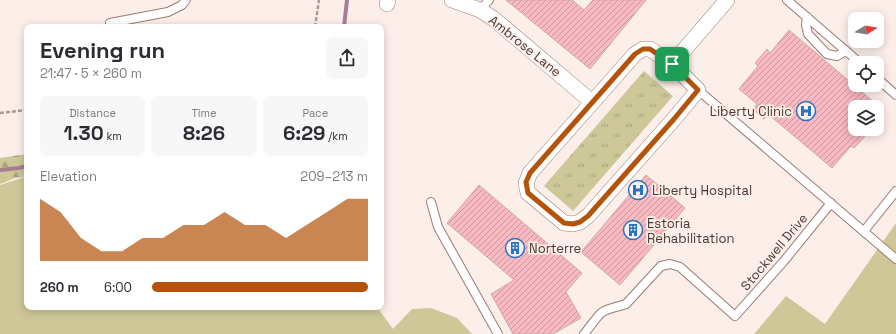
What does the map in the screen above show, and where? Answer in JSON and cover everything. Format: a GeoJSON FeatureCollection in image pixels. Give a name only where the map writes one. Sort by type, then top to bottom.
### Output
{"type":"FeatureCollection","features":[{"type":"Feature","properties":{"kind":"street","name":"Ambrose Lane"},"geometry":{"type":"LineString","coordinates":[[452,0],[485,5],[494,19],[592,102]]}},
{"type":"Feature","properties":{"kind":"street"},"geometry":{"type":"LineString","coordinates":[[672,64],[727,0]]}},
{"type":"Feature","properties":{"kind":"street"},"geometry":{"type":"LineString","coordinates":[[643,49],[650,49],[672,64],[698,90],[588,216],[580,222],[573,224],[564,223],[528,193],[526,182],[530,173],[635,54],[643,49]]}},
{"type":"Feature","properties":{"kind":"lane"},"geometry":{"type":"LineString","coordinates":[[110,23],[168,12],[186,0]]}},
{"type":"Feature","properties":{"kind":"lane"},"geometry":{"type":"LineString","coordinates":[[787,0],[852,56]]}},
{"type":"Feature","properties":{"kind":"lane"},"geometry":{"type":"LineString","coordinates":[[807,17],[806,26],[808,34],[827,54],[837,56],[846,51]]}},
{"type":"Feature","properties":{"kind":"lane"},"geometry":{"type":"LineString","coordinates":[[884,84],[896,95]]}},
{"type":"Feature","properties":{"kind":"lane"},"geometry":{"type":"LineString","coordinates":[[698,90],[896,259]]}},
{"type":"Feature","properties":{"kind":"lane"},"geometry":{"type":"LineString","coordinates":[[864,231],[896,191]]}},
{"type":"Feature","properties":{"kind":"lane"},"geometry":{"type":"LineString","coordinates":[[431,202],[438,227],[498,334]]}},
{"type":"Feature","properties":{"kind":"lane","name":"Stockwell Drive"},"geometry":{"type":"LineString","coordinates":[[584,334],[602,313],[609,309],[626,304],[661,266],[670,264],[680,267],[735,316],[784,261],[831,203]]}},
{"type":"Feature","properties":{"kind":"path"},"geometry":{"type":"LineString","coordinates":[[315,24],[319,0]]}},
{"type":"Feature","properties":{"kind":"path"},"geometry":{"type":"LineString","coordinates":[[0,113],[24,110]]}},
{"type":"Feature","properties":{"kind":"green space"},"geometry":{"type":"Polygon","coordinates":[[[644,71],[673,96],[573,211],[544,186],[644,71]]]}},
{"type":"Feature","properties":{"kind":"green space"},"geometry":{"type":"Polygon","coordinates":[[[24,154],[24,177],[15,178],[0,184],[0,158],[24,154]]]}},
{"type":"Feature","properties":{"kind":"green space"},"geometry":{"type":"Polygon","coordinates":[[[24,177],[24,310],[379,310],[393,329],[412,309],[431,308],[457,318],[472,334],[0,334],[0,185],[24,177]]]}},
{"type":"Feature","properties":{"kind":"green space"},"geometry":{"type":"Polygon","coordinates":[[[896,223],[896,334],[754,334],[786,296],[825,324],[896,223]]]}},
{"type":"Feature","properties":{"kind":"building"},"geometry":{"type":"Polygon","coordinates":[[[506,0],[572,0],[584,10],[593,0],[646,0],[590,69],[506,0]]]}},
{"type":"Feature","properties":{"kind":"building"},"geometry":{"type":"Polygon","coordinates":[[[789,30],[848,80],[848,92],[862,92],[871,100],[848,100],[848,136],[865,136],[854,148],[851,146],[832,168],[768,114],[764,119],[753,109],[757,104],[739,89],[758,66],[755,63],[767,49],[770,53],[789,30]]]}},
{"type":"Feature","properties":{"kind":"building","name":"Estoria Rehabilitation"},"geometry":{"type":"Polygon","coordinates":[[[646,175],[685,208],[620,285],[581,252],[646,175]]]}},
{"type":"Feature","properties":{"kind":"building","name":"Norterre"},"geometry":{"type":"Polygon","coordinates":[[[479,185],[582,273],[566,292],[581,318],[553,334],[513,334],[491,294],[514,280],[447,223],[479,185]]]}},
{"type":"Feature","properties":{"kind":"waterway"},"geometry":{"type":"LineString","coordinates":[[344,24],[347,0]]}},
{"type":"Feature","properties":{"kind":"waterway"},"geometry":{"type":"LineString","coordinates":[[0,170],[24,167]]}},
{"type":"Feature","properties":{"kind":"place","name":"Liberty Clinic"},"geometry":{"type":"Point","coordinates":[806,111]}},
{"type":"Feature","properties":{"kind":"place","name":"Liberty Hospital"},"geometry":{"type":"Point","coordinates":[638,190]}},
{"type":"Feature","properties":{"kind":"place","name":"Estoria Rehabilitation"},"geometry":{"type":"Point","coordinates":[633,230]}},
{"type":"Feature","properties":{"kind":"place","name":"Norterre"},"geometry":{"type":"Point","coordinates":[515,248]}},
{"type":"Feature","properties":{"kind":"route"},"geometry":{"type":"LineString","coordinates":[[643,49],[650,49],[672,64],[698,90],[588,216],[580,222],[573,224],[564,223],[528,193],[526,182],[530,173],[635,54],[643,49]]}}]}
